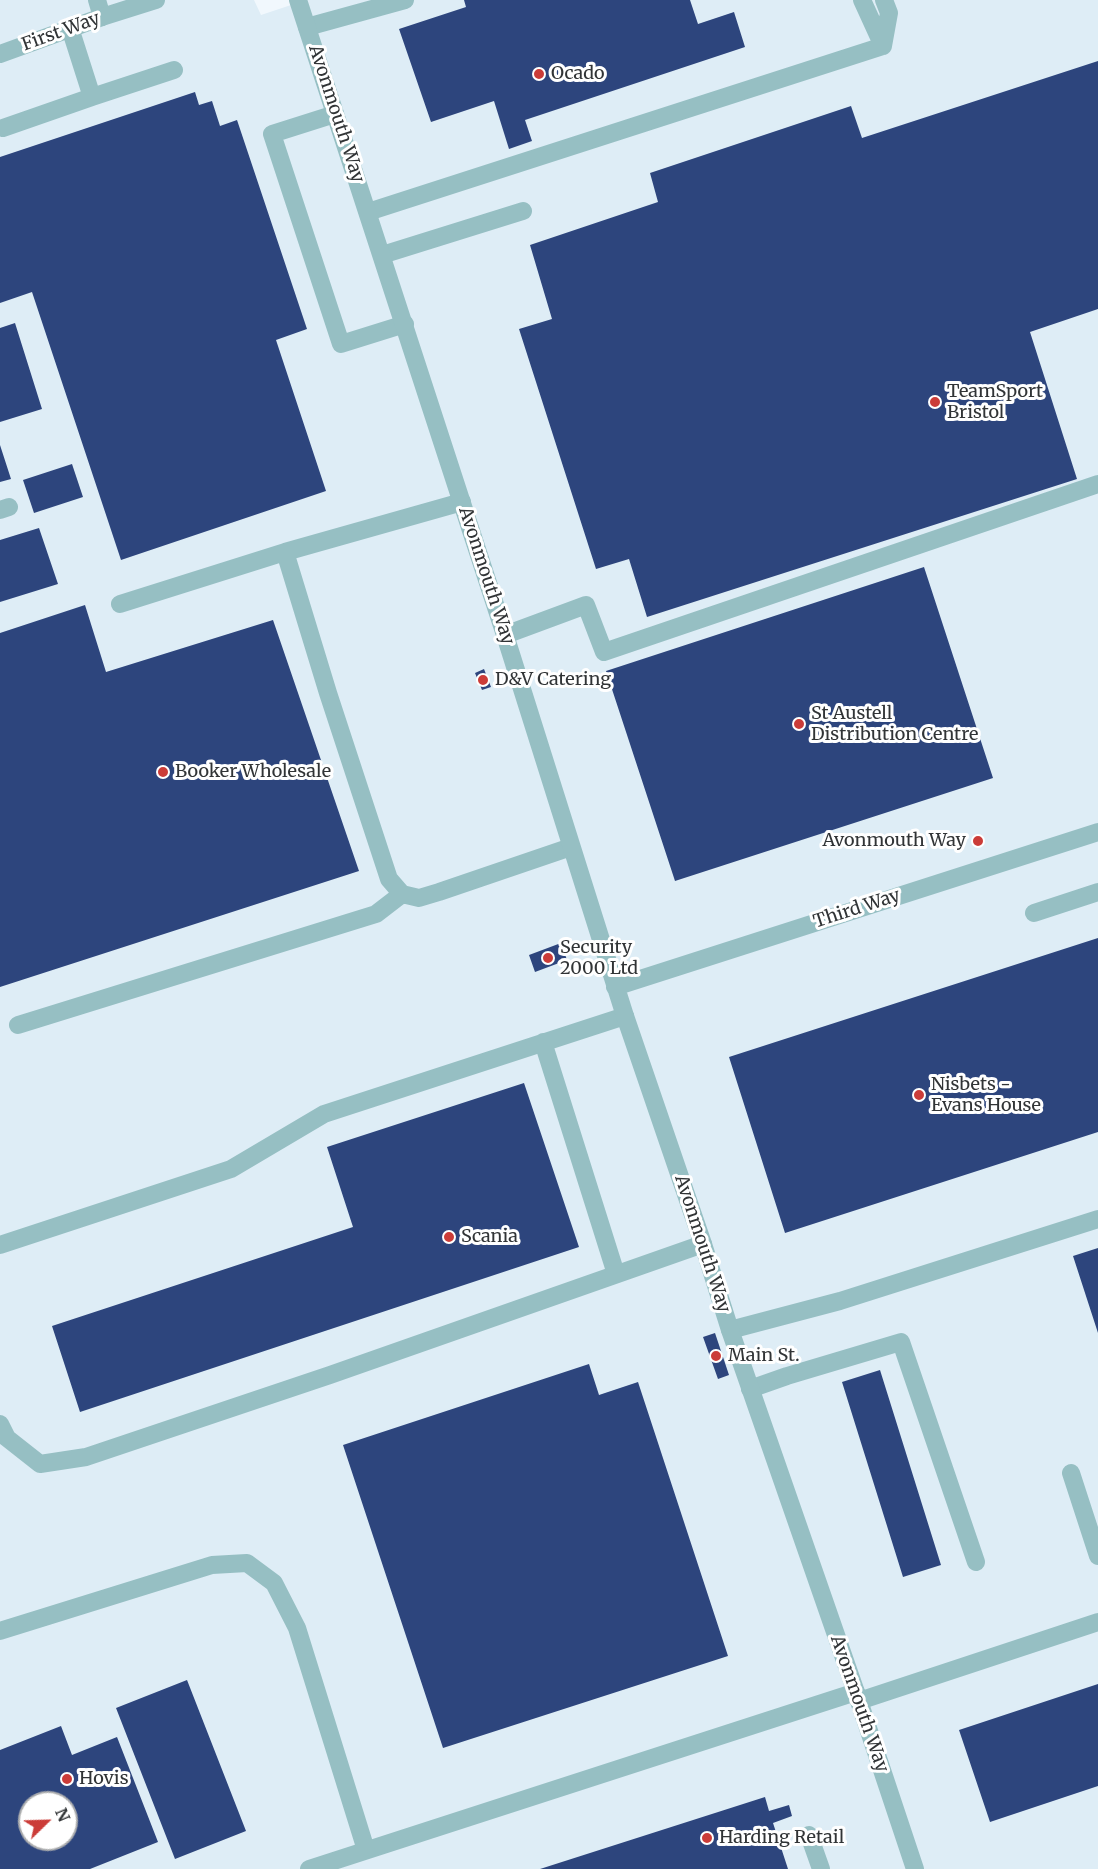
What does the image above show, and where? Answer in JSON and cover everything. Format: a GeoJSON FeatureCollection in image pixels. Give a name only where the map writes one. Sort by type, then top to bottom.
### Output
{"type":"FeatureCollection","features":[{"type":"Feature","properties":{"kind":"street","name":"First Way"},"geometry":{"type":"LineString","coordinates":[[0,54],[70,28],[100,8],[156,0]]}},
{"type":"Feature","properties":{"kind":"street","name":"Avonmouth Way"},"geometry":{"type":"LineString","coordinates":[[298,0],[506,635],[615,987],[915,1869]]}},
{"type":"Feature","properties":{"kind":"street"},"geometry":{"type":"LineString","coordinates":[[308,27],[405,0]]}},
{"type":"Feature","properties":{"kind":"street"},"geometry":{"type":"LineString","coordinates":[[862,0],[883,46]]}},
{"type":"Feature","properties":{"kind":"street"},"geometry":{"type":"LineString","coordinates":[[883,46],[889,13],[884,0]]}},
{"type":"Feature","properties":{"kind":"street"},"geometry":{"type":"LineString","coordinates":[[70,28],[92,97]]}},
{"type":"Feature","properties":{"kind":"street"},"geometry":{"type":"LineString","coordinates":[[368,212],[883,46]]}},
{"type":"Feature","properties":{"kind":"street"},"geometry":{"type":"LineString","coordinates":[[3,128],[174,70]]}},
{"type":"Feature","properties":{"kind":"street"},"geometry":{"type":"LineString","coordinates":[[335,114],[272,134],[341,344],[405,324]]}},
{"type":"Feature","properties":{"kind":"street"},"geometry":{"type":"LineString","coordinates":[[382,255],[523,210]]}},
{"type":"Feature","properties":{"kind":"street"},"geometry":{"type":"LineString","coordinates":[[506,635],[586,605],[604,652],[1098,484]]}},
{"type":"Feature","properties":{"kind":"street"},"geometry":{"type":"LineString","coordinates":[[120,604],[285,552],[462,502]]}},
{"type":"Feature","properties":{"kind":"street"},"geometry":{"type":"LineString","coordinates":[[285,552],[389,879],[402,894],[419,898],[571,847]]}},
{"type":"Feature","properties":{"kind":"street","name":"Third Way"},"geometry":{"type":"LineString","coordinates":[[615,987],[1098,832]]}},
{"type":"Feature","properties":{"kind":"street"},"geometry":{"type":"LineString","coordinates":[[1034,913],[1098,892]]}},
{"type":"Feature","properties":{"kind":"street"},"geometry":{"type":"LineString","coordinates":[[18,1025],[376,914],[402,894]]}},
{"type":"Feature","properties":{"kind":"street"},"geometry":{"type":"LineString","coordinates":[[0,1245],[231,1169],[324,1114],[625,1016]]}},
{"type":"Feature","properties":{"kind":"street"},"geometry":{"type":"LineString","coordinates":[[543,1042],[616,1274]]}},
{"type":"Feature","properties":{"kind":"street"},"geometry":{"type":"LineString","coordinates":[[730,1330],[840,1301],[1098,1219]]}},
{"type":"Feature","properties":{"kind":"street"},"geometry":{"type":"LineString","coordinates":[[0,1424],[7,1438],[40,1464],[86,1457],[330,1375],[703,1244]]}},
{"type":"Feature","properties":{"kind":"street"},"geometry":{"type":"LineString","coordinates":[[750,1389],[901,1342],[976,1562]]}},
{"type":"Feature","properties":{"kind":"street"},"geometry":{"type":"LineString","coordinates":[[1071,1473],[1098,1556]]}},
{"type":"Feature","properties":{"kind":"street"},"geometry":{"type":"LineString","coordinates":[[0,1631],[212,1564],[247,1563],[274,1583],[297,1628],[366,1850]]}},
{"type":"Feature","properties":{"kind":"street"},"geometry":{"type":"LineString","coordinates":[[309,1869],[470,1816],[1098,1622]]}},
{"type":"Feature","properties":{"kind":"street"},"geometry":{"type":"LineString","coordinates":[[809,1835],[820,1869]]}},
{"type":"Feature","properties":{"kind":"shaded area"},"geometry":{"type":"Polygon","coordinates":[[[0,0],[254,0],[261,15],[306,0],[1098,0],[1098,1869],[0,1869],[0,0]]]}},
{"type":"Feature","properties":{"kind":"building","name":"Ocado"},"geometry":{"type":"Polygon","coordinates":[[[464,0],[690,0],[698,24],[734,12],[745,47],[525,120],[532,141],[509,149],[494,101],[431,122],[399,29],[466,7],[464,0]]]}},
{"type":"Feature","properties":{"kind":"building"},"geometry":{"type":"Polygon","coordinates":[[[1098,61],[1098,309],[1030,332],[1077,479],[647,617],[629,559],[596,569],[519,329],[552,319],[530,245],[658,202],[650,173],[851,106],[862,138],[1098,61]]]}},
{"type":"Feature","properties":{"kind":"building"},"geometry":{"type":"Polygon","coordinates":[[[195,92],[199,105],[212,101],[220,126],[237,120],[307,329],[276,340],[326,491],[121,560],[32,292],[0,303],[0,157],[195,92]]]}},
{"type":"Feature","properties":{"kind":"building"},"geometry":{"type":"Polygon","coordinates":[[[15,323],[42,409],[0,422],[0,328],[15,323]]]}},
{"type":"Feature","properties":{"kind":"building"},"geometry":{"type":"Polygon","coordinates":[[[0,445],[11,479],[0,482],[0,445]]]}},
{"type":"Feature","properties":{"kind":"building"},"geometry":{"type":"Polygon","coordinates":[[[72,464],[83,497],[34,513],[23,480],[72,464]]]}},
{"type":"Feature","properties":{"kind":"building"},"geometry":{"type":"Polygon","coordinates":[[[39,528],[58,584],[0,602],[0,540],[39,528]]]}},
{"type":"Feature","properties":{"kind":"building","name":"St Austell Distribution Centre"},"geometry":{"type":"Polygon","coordinates":[[[924,567],[993,778],[675,881],[606,671],[924,567]]]}},
{"type":"Feature","properties":{"kind":"building","name":"Booker Wholesale"},"geometry":{"type":"Polygon","coordinates":[[[85,605],[106,672],[273,620],[359,871],[0,987],[0,633],[85,605]]]}},
{"type":"Feature","properties":{"kind":"building","name":"D&V Catering"},"geometry":{"type":"Polygon","coordinates":[[[484,669],[491,687],[482,690],[475,673],[484,669]]]}},
{"type":"Feature","properties":{"kind":"building","name":"Nisbets - Evans House"},"geometry":{"type":"Polygon","coordinates":[[[1098,938],[1098,1132],[785,1233],[729,1057],[1098,938]]]}},
{"type":"Feature","properties":{"kind":"building","name":"Security 2000 Ltd"},"geometry":{"type":"Polygon","coordinates":[[[561,943],[567,960],[535,972],[529,955],[561,943]]]}},
{"type":"Feature","properties":{"kind":"building","name":"Scania"},"geometry":{"type":"Polygon","coordinates":[[[524,1083],[579,1247],[80,1412],[52,1326],[353,1227],[327,1147],[524,1083]]]}},
{"type":"Feature","properties":{"kind":"building"},"geometry":{"type":"Polygon","coordinates":[[[1098,1248],[1098,1333],[1073,1256],[1098,1248]]]}},
{"type":"Feature","properties":{"kind":"building","name":"Main St."},"geometry":{"type":"Polygon","coordinates":[[[715,1333],[729,1375],[718,1379],[703,1337],[715,1333]]]}},
{"type":"Feature","properties":{"kind":"building"},"geometry":{"type":"Polygon","coordinates":[[[589,1364],[599,1395],[638,1382],[728,1656],[443,1748],[343,1445],[589,1364]]]}},
{"type":"Feature","properties":{"kind":"building"},"geometry":{"type":"Polygon","coordinates":[[[880,1370],[941,1565],[903,1577],[842,1382],[880,1370]]]}},
{"type":"Feature","properties":{"kind":"building"},"geometry":{"type":"Polygon","coordinates":[[[187,1680],[246,1831],[175,1859],[116,1708],[187,1680]]]}},
{"type":"Feature","properties":{"kind":"building"},"geometry":{"type":"Polygon","coordinates":[[[1098,1684],[1098,1786],[990,1822],[959,1730],[1098,1684]]]}},
{"type":"Feature","properties":{"kind":"building","name":"Hovis"},"geometry":{"type":"Polygon","coordinates":[[[61,1726],[72,1755],[117,1737],[158,1842],[90,1869],[0,1869],[0,1750],[61,1726]]]}},
{"type":"Feature","properties":{"kind":"building","name":"Harding Retail"},"geometry":{"type":"Polygon","coordinates":[[[765,1797],[769,1811],[789,1805],[792,1816],[773,1823],[788,1869],[540,1869],[765,1797]]]}},
{"type":"Feature","properties":{"kind":"place","name":"Ocado"},"geometry":{"type":"Point","coordinates":[539,74]}},
{"type":"Feature","properties":{"kind":"place","name":"TeamSport Bristol"},"geometry":{"type":"Point","coordinates":[935,402]}},
{"type":"Feature","properties":{"kind":"place","name":"D&V Catering"},"geometry":{"type":"Point","coordinates":[483,680]}},
{"type":"Feature","properties":{"kind":"place","name":"St Austell Distribution Centre"},"geometry":{"type":"Point","coordinates":[799,724]}},
{"type":"Feature","properties":{"kind":"place","name":"Booker Wholesale"},"geometry":{"type":"Point","coordinates":[163,772]}},
{"type":"Feature","properties":{"kind":"place","name":"Avonmouth Way"},"geometry":{"type":"Point","coordinates":[978,841]}},
{"type":"Feature","properties":{"kind":"place","name":"Security 2000 Ltd"},"geometry":{"type":"Point","coordinates":[548,958]}},
{"type":"Feature","properties":{"kind":"place","name":"Nisbets - Evans House"},"geometry":{"type":"Point","coordinates":[919,1095]}},
{"type":"Feature","properties":{"kind":"place","name":"Scania"},"geometry":{"type":"Point","coordinates":[449,1237]}},
{"type":"Feature","properties":{"kind":"place","name":"Main St."},"geometry":{"type":"Point","coordinates":[716,1356]}},
{"type":"Feature","properties":{"kind":"place","name":"Hovis"},"geometry":{"type":"Point","coordinates":[67,1779]}},
{"type":"Feature","properties":{"kind":"place","name":"Harding Retail"},"geometry":{"type":"Point","coordinates":[707,1838]}}]}
